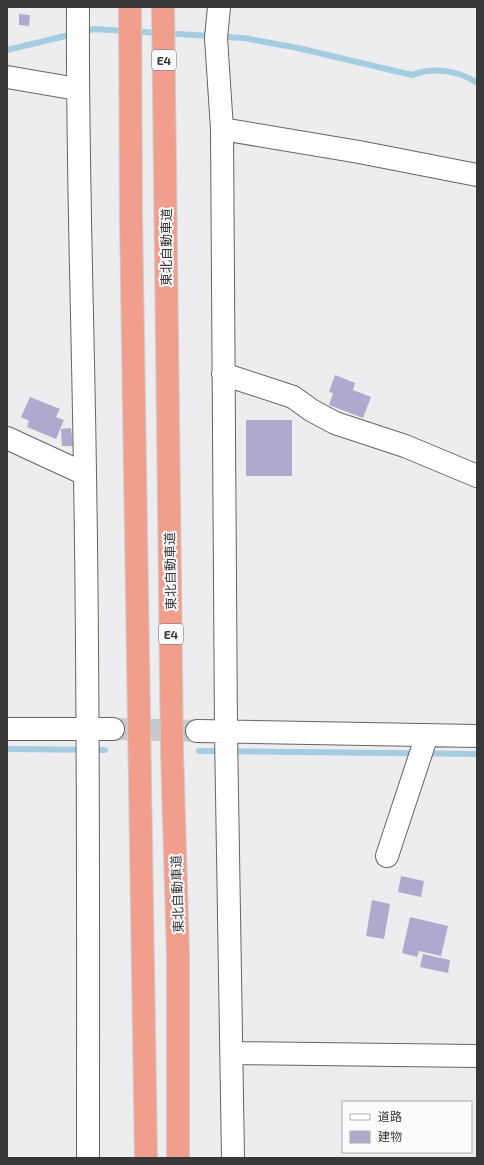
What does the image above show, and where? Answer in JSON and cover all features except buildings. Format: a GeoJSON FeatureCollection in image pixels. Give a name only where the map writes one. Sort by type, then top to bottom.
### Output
{"type":"FeatureCollection","features":[{"type":"Feature","properties":{"kind":"highway","name":"東北自動車道"},"geometry":{"type":"LineString","coordinates":[[163,9],[166,109],[167,388],[172,751],[178,954],[178,1158]]}},
{"type":"Feature","properties":{"kind":"highway"},"geometry":{"type":"LineString","coordinates":[[130,11],[130,110],[146,1158]]}},
{"type":"Feature","properties":{"kind":"street"},"geometry":{"type":"LineString","coordinates":[[78,7],[77,89],[85,474],[88,728],[88,1158]]}},
{"type":"Feature","properties":{"kind":"street"},"geometry":{"type":"LineString","coordinates":[[219,7],[216,38],[222,129],[226,732],[233,1158]]}},
{"type":"Feature","properties":{"kind":"street"},"geometry":{"type":"LineString","coordinates":[[7,77],[77,89]]}},
{"type":"Feature","properties":{"kind":"street"},"geometry":{"type":"LineString","coordinates":[[222,129],[359,152],[477,176]]}},
{"type":"Feature","properties":{"kind":"street"},"geometry":{"type":"LineString","coordinates":[[223,374],[293,397],[335,423],[405,446],[477,476]]}},
{"type":"Feature","properties":{"kind":"street"},"geometry":{"type":"LineString","coordinates":[[7,438],[85,474]]}},
{"type":"Feature","properties":{"kind":"street"},"geometry":{"type":"LineString","coordinates":[[7,729],[113,729]]}},
{"type":"Feature","properties":{"kind":"street"},"geometry":{"type":"LineString","coordinates":[[197,731],[477,736]]}},
{"type":"Feature","properties":{"kind":"street"},"geometry":{"type":"LineString","coordinates":[[387,856],[427,735]]}},
{"type":"Feature","properties":{"kind":"street"},"geometry":{"type":"LineString","coordinates":[[232,1053],[477,1056]]}},
{"type":"Feature","properties":{"kind":"waterway"},"geometry":{"type":"LineString","coordinates":[[7,50],[94,29],[244,38],[298,48],[412,75],[428,71],[445,71],[462,75],[477,83]]}},
{"type":"Feature","properties":{"kind":"waterway"},"geometry":{"type":"LineString","coordinates":[[7,749],[105,750]]}},
{"type":"Feature","properties":{"kind":"waterway"},"geometry":{"type":"LineString","coordinates":[[199,751],[477,754]]}},
{"type":"Feature","properties":{"kind":"tunnel"},"geometry":{"type":"LineString","coordinates":[[113,729],[197,731]]}}]}
